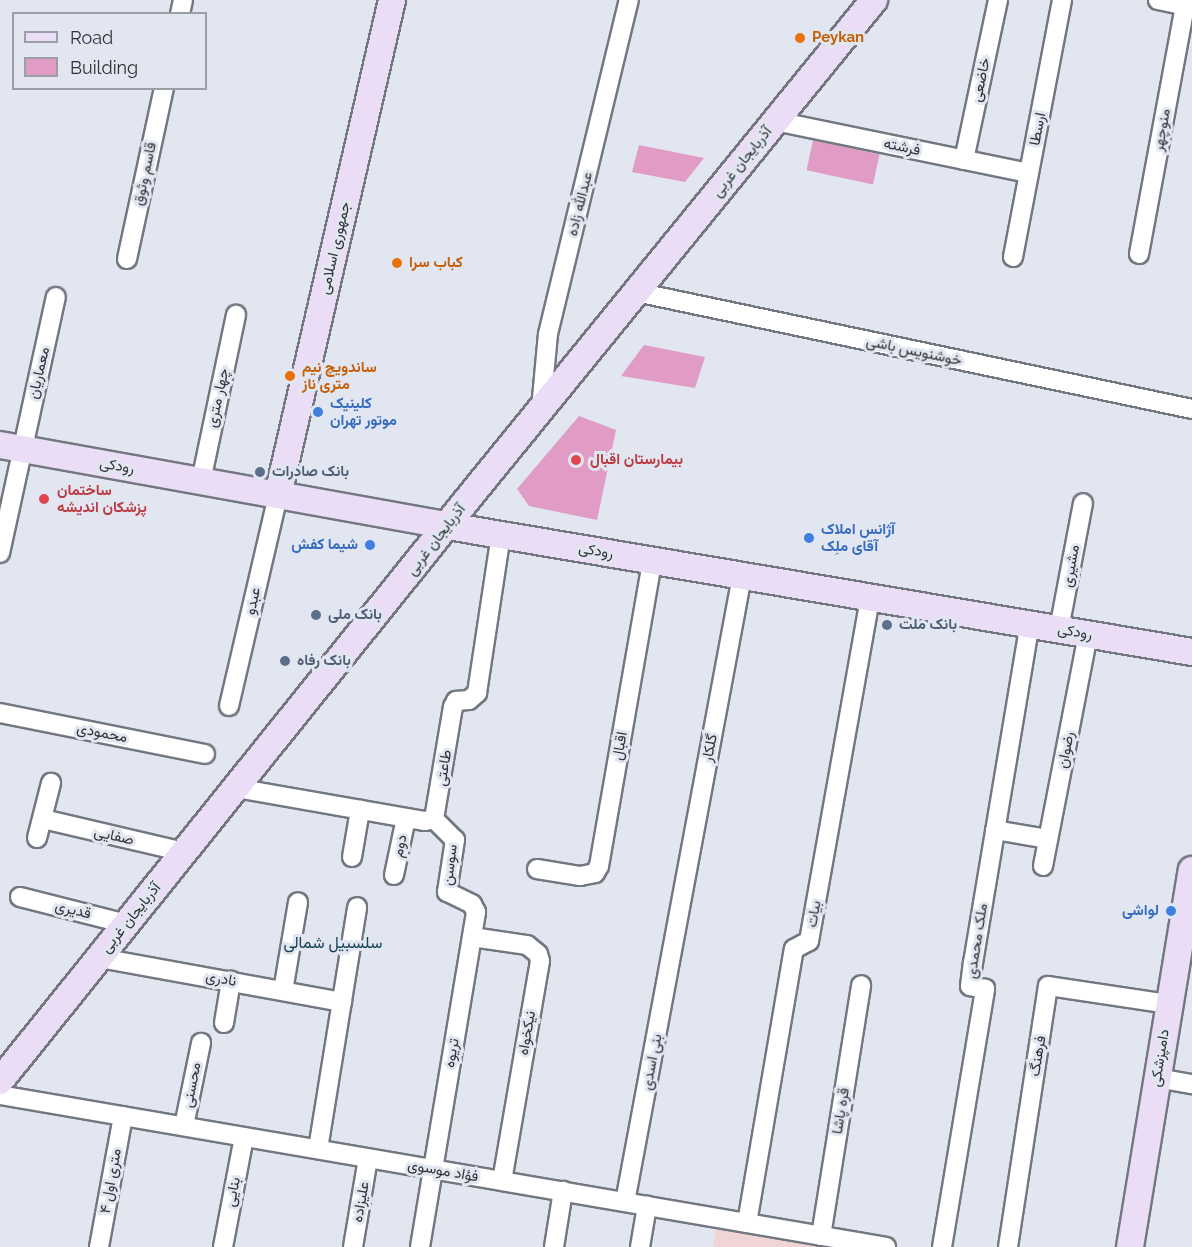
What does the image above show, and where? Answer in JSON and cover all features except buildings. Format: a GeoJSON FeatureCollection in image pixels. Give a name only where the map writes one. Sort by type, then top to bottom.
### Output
{"type":"FeatureCollection","features":[{"type":"Feature","properties":{"kind":"main road","name":"جمهوری اسلامی"},"geometry":{"type":"LineString","coordinates":[[278,495],[393,0]]}},
{"type":"Feature","properties":{"kind":"main road","name":"آذربایجان غربی"},"geometry":{"type":"LineString","coordinates":[[0,1081],[541,409],[874,0]]}},
{"type":"Feature","properties":{"kind":"main road","name":"رودکی"},"geometry":{"type":"LineString","coordinates":[[11,447],[448,526],[1192,652]]}},
{"type":"Feature","properties":{"kind":"main road","name":"دامپزشکی"},"geometry":{"type":"LineString","coordinates":[[1134,1246],[1169,1004],[1184,968],[1192,870]]}},
{"type":"Feature","properties":{"kind":"street","name":"عبدالله زاده"},"geometry":{"type":"LineString","coordinates":[[541,409],[548,334],[629,0]]}},
{"type":"Feature","properties":{"kind":"street","name":"خاضعی"},"geometry":{"type":"LineString","coordinates":[[963,160],[998,0]]}},
{"type":"Feature","properties":{"kind":"street","name":"ارسطا"},"geometry":{"type":"LineString","coordinates":[[1013,257],[1062,0]]}},
{"type":"Feature","properties":{"kind":"street"},"geometry":{"type":"LineString","coordinates":[[1158,0],[1188,6]]}},
{"type":"Feature","properties":{"kind":"street","name":"منوچهر"},"geometry":{"type":"LineString","coordinates":[[1139,254],[1188,6]]}},
{"type":"Feature","properties":{"kind":"street","name":"قاسم وثوق"},"geometry":{"type":"LineString","coordinates":[[127,259],[164,90]]}},
{"type":"Feature","properties":{"kind":"street","name":"فرشته"},"geometry":{"type":"LineString","coordinates":[[776,121],[1029,173]]}},
{"type":"Feature","properties":{"kind":"street","name":"خوشنویس باشی"},"geometry":{"type":"LineString","coordinates":[[636,292],[1192,410]]}},
{"type":"Feature","properties":{"kind":"street","name":"معماریان"},"geometry":{"type":"LineString","coordinates":[[0,553],[11,447],[56,297]]}},
{"type":"Feature","properties":{"kind":"street","name":"چهار متری"},"geometry":{"type":"LineString","coordinates":[[201,481],[236,315]]}},
{"type":"Feature","properties":{"kind":"street","name":"عبدو"},"geometry":{"type":"LineString","coordinates":[[229,706],[278,495]]}},
{"type":"Feature","properties":{"kind":"street","name":"مشیری"},"geometry":{"type":"LineString","coordinates":[[1059,630],[1083,503]]}},
{"type":"Feature","properties":{"kind":"street","name":"طاعتی"},"geometry":{"type":"LineString","coordinates":[[434,819],[454,703],[458,700],[469,700],[477,693],[501,535]]}},
{"type":"Feature","properties":{"kind":"street","name":"اقبال"},"geometry":{"type":"LineString","coordinates":[[537,869],[580,876],[595,873],[599,866],[652,561]]}},
{"type":"Feature","properties":{"kind":"street","name":"گلکار"},"geometry":{"type":"LineString","coordinates":[[678,921],[742,576]]}},
{"type":"Feature","properties":{"kind":"street","name":"بیات"},"geometry":{"type":"LineString","coordinates":[[747,1223],[794,948],[809,941],[870,597]]}},
{"type":"Feature","properties":{"kind":"street","name":"ملک محمدی"},"geometry":{"type":"LineString","coordinates":[[942,1247],[985,989],[970,986],[1030,624]]}},
{"type":"Feature","properties":{"kind":"street","name":"رضوان"},"geometry":{"type":"LineString","coordinates":[[1043,866],[1088,634]]}},
{"type":"Feature","properties":{"kind":"street","name":"محمودی"},"geometry":{"type":"LineString","coordinates":[[0,713],[205,754]]}},
{"type":"Feature","properties":{"kind":"street"},"geometry":{"type":"LineString","coordinates":[[37,838],[51,783]]}},
{"type":"Feature","properties":{"kind":"street"},"geometry":{"type":"LineString","coordinates":[[236,788],[425,821],[434,819]]}},
{"type":"Feature","properties":{"kind":"street"},"geometry":{"type":"LineString","coordinates":[[352,857],[360,810]]}},
{"type":"Feature","properties":{"kind":"street","name":"دوم"},"geometry":{"type":"LineString","coordinates":[[394,874],[406,818]]}},
{"type":"Feature","properties":{"kind":"street","name":"صفایی"},"geometry":{"type":"LineString","coordinates":[[43,819],[184,852]]}},
{"type":"Feature","properties":{"kind":"street","name":"سوسن"},"geometry":{"type":"LineString","coordinates":[[434,819],[455,840],[447,892],[472,904],[475,908],[472,937]]}},
{"type":"Feature","properties":{"kind":"street"},"geometry":{"type":"LineString","coordinates":[[995,830],[1048,839]]}},
{"type":"Feature","properties":{"kind":"street","name":"قدیری"},"geometry":{"type":"LineString","coordinates":[[20,896],[127,924]]}},
{"type":"Feature","properties":{"kind":"street"},"geometry":{"type":"LineString","coordinates":[[284,991],[298,902]]}},
{"type":"Feature","properties":{"kind":"street"},"geometry":{"type":"LineString","coordinates":[[318,1149],[357,907]]}},
{"type":"Feature","properties":{"kind":"street","name":"بنی اسدی"},"geometry":{"type":"LineString","coordinates":[[625,1202],[678,921]]}},
{"type":"Feature","properties":{"kind":"street","name":"تریوه"},"geometry":{"type":"LineString","coordinates":[[420,1247],[472,937]]}},
{"type":"Feature","properties":{"kind":"street","name":"نیکخواه"},"geometry":{"type":"LineString","coordinates":[[472,937],[527,945],[538,954],[540,961],[502,1181]]}},
{"type":"Feature","properties":{"kind":"street","name":"نادری"},"geometry":{"type":"LineString","coordinates":[[99,958],[342,1002]]}},
{"type":"Feature","properties":{"kind":"street"},"geometry":{"type":"LineString","coordinates":[[224,1023],[231,981]]}},
{"type":"Feature","properties":{"kind":"street","name":"قره پاشا"},"geometry":{"type":"LineString","coordinates":[[821,1236],[861,985]]}},
{"type":"Feature","properties":{"kind":"street","name":"فرهنگ"},"geometry":{"type":"LineString","coordinates":[[1008,1247],[1048,986],[1169,1004]]}},
{"type":"Feature","properties":{"kind":"street","name":"محسنی"},"geometry":{"type":"LineString","coordinates":[[184,1126],[201,1043]]}},
{"type":"Feature","properties":{"kind":"street"},"geometry":{"type":"LineString","coordinates":[[1157,1078],[1192,1084]]}},
{"type":"Feature","properties":{"kind":"street","name":"فؤاد موسوی"},"geometry":{"type":"LineString","coordinates":[[0,1095],[886,1247]]}},
{"type":"Feature","properties":{"kind":"street","name":"۴ متری اول"},"geometry":{"type":"LineString","coordinates":[[99,1247],[123,1116]]}},
{"type":"Feature","properties":{"kind":"street","name":"بنایی"},"geometry":{"type":"LineString","coordinates":[[223,1247],[244,1137]]}},
{"type":"Feature","properties":{"kind":"street","name":"علیزاده"},"geometry":{"type":"LineString","coordinates":[[353,1247],[368,1158]]}},
{"type":"Feature","properties":{"kind":"street"},"geometry":{"type":"LineString","coordinates":[[554,1247],[563,1191]]}},
{"type":"Feature","properties":{"kind":"street"},"geometry":{"type":"LineString","coordinates":[[640,1247],[647,1206]]}},
{"type":"Feature","properties":{"kind":"shaded area"},"geometry":{"type":"Polygon","coordinates":[[[716,1228],[828,1247],[713,1247],[716,1228]]]}},
{"type":"Feature","properties":{"kind":"place","name":"Peykan"},"geometry":{"type":"Point","coordinates":[800,38]}},
{"type":"Feature","properties":{"kind":"place","name":"کباب سرا"},"geometry":{"type":"Point","coordinates":[397,263]}},
{"type":"Feature","properties":{"kind":"place","name":"ساندویچ نیم متری ناز"},"geometry":{"type":"Point","coordinates":[290,376]}},
{"type":"Feature","properties":{"kind":"place","name":"کلینیک موتور تهران"},"geometry":{"type":"Point","coordinates":[318,412]}},
{"type":"Feature","properties":{"kind":"place","name":"بیمارستان اقبال"},"geometry":{"type":"Point","coordinates":[576,460]}},
{"type":"Feature","properties":{"kind":"place","name":"بانک صادرات"},"geometry":{"type":"Point","coordinates":[260,472]}},
{"type":"Feature","properties":{"kind":"place","name":"ساختمان پزشکان اندیشه"},"geometry":{"type":"Point","coordinates":[44,499]}},
{"type":"Feature","properties":{"kind":"place","name":"آژانس املاک آقای ملِک"},"geometry":{"type":"Point","coordinates":[809,538]}},
{"type":"Feature","properties":{"kind":"place","name":"شیما کفش"},"geometry":{"type":"Point","coordinates":[370,545]}},
{"type":"Feature","properties":{"kind":"place","name":"بانک ملی"},"geometry":{"type":"Point","coordinates":[316,615]}},
{"type":"Feature","properties":{"kind":"place","name":"بانک ملت"},"geometry":{"type":"Point","coordinates":[887,625]}},
{"type":"Feature","properties":{"kind":"place","name":"بانک رفاه"},"geometry":{"type":"Point","coordinates":[285,661]}},
{"type":"Feature","properties":{"kind":"place","name":"لواشی"},"geometry":{"type":"Point","coordinates":[1171,911]}},
{"type":"Feature","properties":{"kind":"district","name":"سلسبیل شمالی"},"geometry":{"type":"Point","coordinates":[333,943]}}]}
